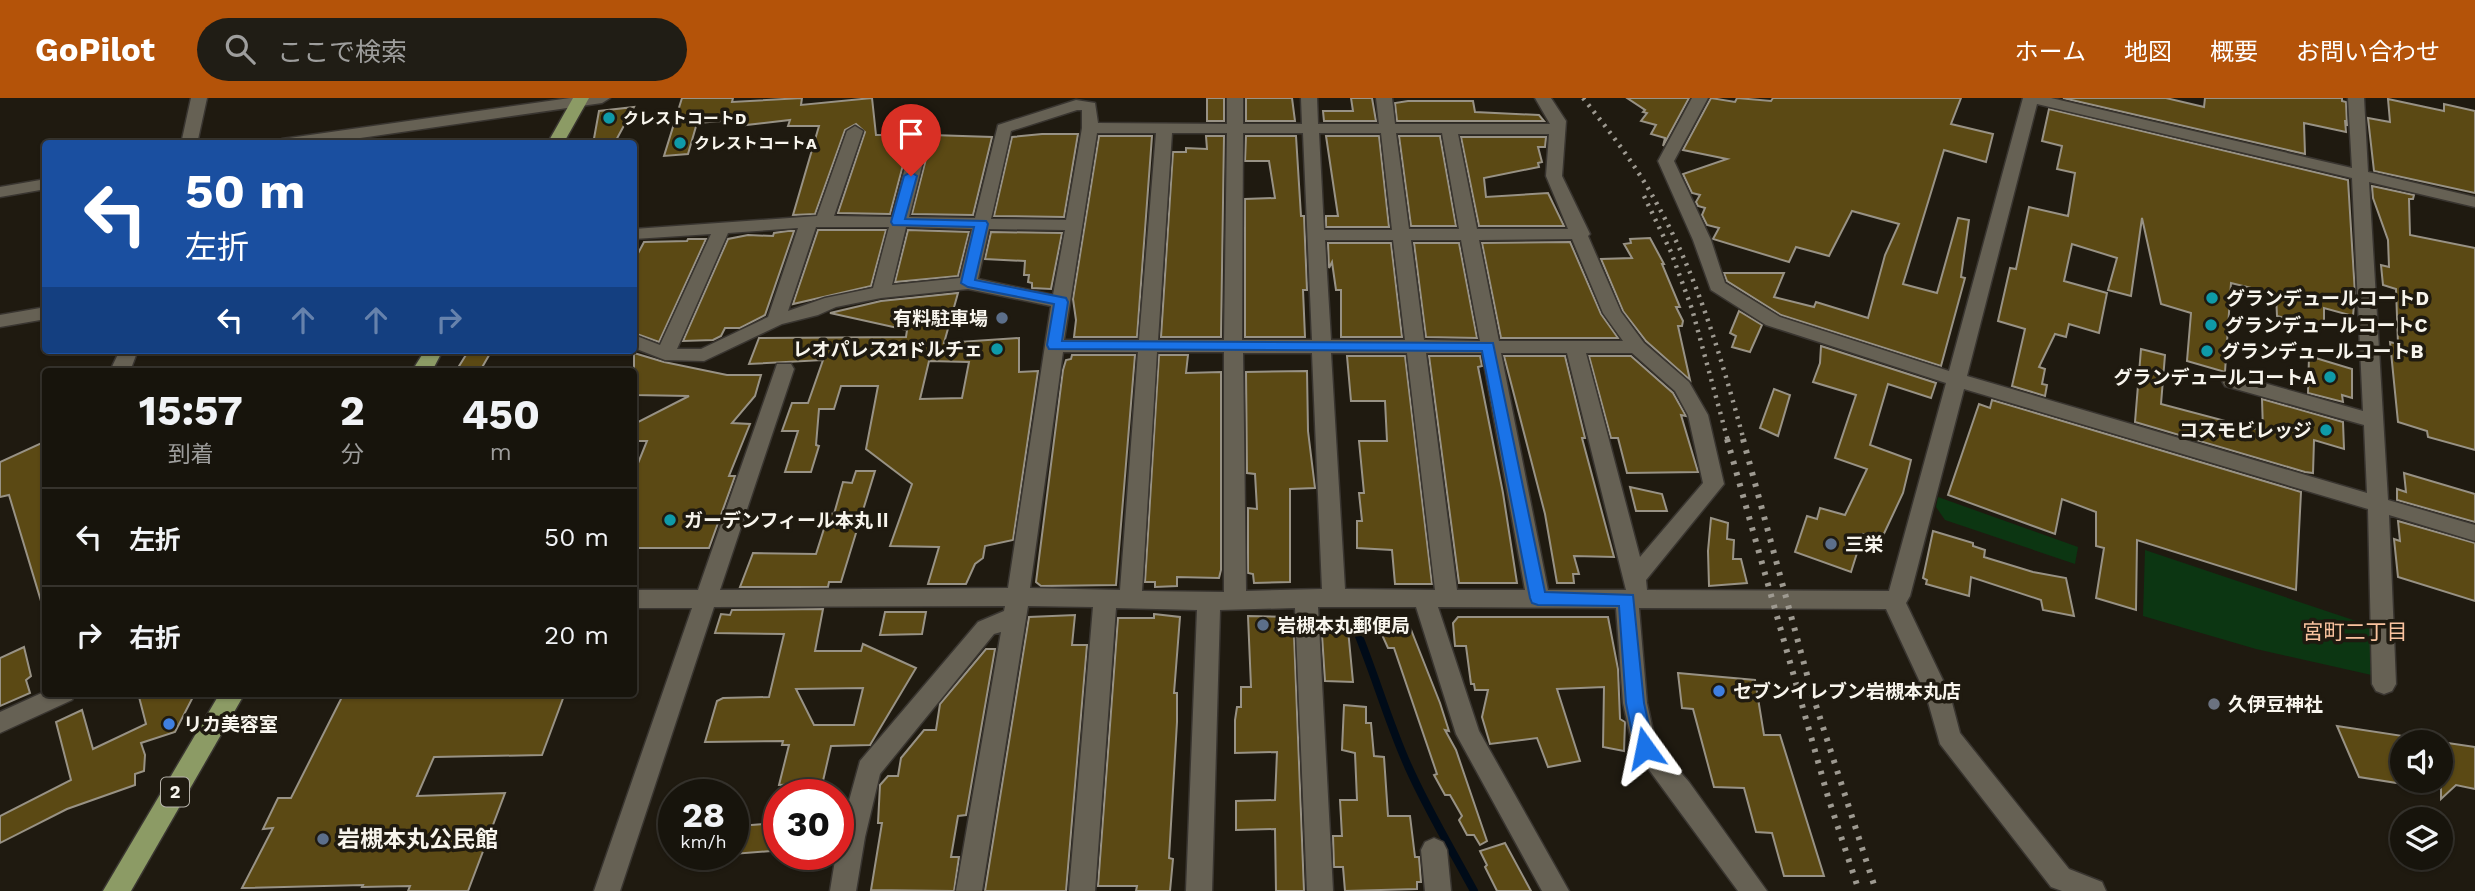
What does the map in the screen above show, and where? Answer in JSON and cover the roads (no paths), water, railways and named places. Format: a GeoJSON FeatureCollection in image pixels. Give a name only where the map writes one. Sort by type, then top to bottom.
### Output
{"type":"FeatureCollection","features":[{"type":"Feature","properties":{"kind":"main road"},"geometry":{"type":"LineString","coordinates":[[557,140],[581,99]]}},
{"type":"Feature","properties":{"kind":"main road","name":"2"},"geometry":{"type":"LineString","coordinates":[[116,891],[231,697]]}},
{"type":"Feature","properties":{"kind":"street"},"geometry":{"type":"LineString","coordinates":[[190,140],[199,98]]}},
{"type":"Feature","properties":{"kind":"street"},"geometry":{"type":"LineString","coordinates":[[309,140],[602,98]]}},
{"type":"Feature","properties":{"kind":"street"},"geometry":{"type":"LineString","coordinates":[[1235,98],[1235,601]]}},
{"type":"Feature","properties":{"kind":"street"},"geometry":{"type":"LineString","coordinates":[[1309,98],[1334,598]]}},
{"type":"Feature","properties":{"kind":"street"},"geometry":{"type":"LineString","coordinates":[[1384,98],[1416,346],[1435,598],[1468,734],[1556,891]]}},
{"type":"Feature","properties":{"kind":"street"},"geometry":{"type":"LineString","coordinates":[[1543,98],[1558,121],[1554,176],[1581,234],[1612,313],[1637,348],[1682,387],[1698,415],[1714,484],[1634,593]]}},
{"type":"Feature","properties":{"kind":"street"},"geometry":{"type":"LineString","coordinates":[[1700,98],[1666,161],[1702,240],[1717,286],[1773,321],[1957,380],[2475,533]]}},
{"type":"Feature","properties":{"kind":"street"},"geometry":{"type":"LineString","coordinates":[[637,599],[1015,607],[1105,599],[1235,601],[1538,598],[1634,593],[1893,600],[1899,596],[2031,98],[2475,202]]}},
{"type":"Feature","properties":{"kind":"street"},"geometry":{"type":"LineString","coordinates":[[2356,98],[2378,503],[2384,684]]}},
{"type":"Feature","properties":{"kind":"street"},"geometry":{"type":"LineString","coordinates":[[968,283],[1004,128],[1076,105],[1090,106],[1090,128],[969,891]]}},
{"type":"Feature","properties":{"kind":"street"},"geometry":{"type":"LineString","coordinates":[[1090,128],[1557,128]]}},
{"type":"Feature","properties":{"kind":"street"},"geometry":{"type":"LineString","coordinates":[[1130,600],[1164,128]]}},
{"type":"Feature","properties":{"kind":"street"},"geometry":{"type":"LineString","coordinates":[[1449,129],[1488,346],[1538,598]]}},
{"type":"Feature","properties":{"kind":"street"},"geometry":{"type":"LineString","coordinates":[[881,292],[923,130]]}},
{"type":"Feature","properties":{"kind":"street"},"geometry":{"type":"LineString","coordinates":[[776,320],[855,131]]}},
{"type":"Feature","properties":{"kind":"street"},"geometry":{"type":"LineString","coordinates":[[0,192],[42,185]]}},
{"type":"Feature","properties":{"kind":"street"},"geometry":{"type":"LineString","coordinates":[[637,235],[816,222],[1074,225]]}},
{"type":"Feature","properties":{"kind":"street"},"geometry":{"type":"LineString","coordinates":[[665,354],[721,230]]}},
{"type":"Feature","properties":{"kind":"street"},"geometry":{"type":"LineString","coordinates":[[1316,235],[1581,234]]}},
{"type":"Feature","properties":{"kind":"street"},"geometry":{"type":"LineString","coordinates":[[637,342],[665,354],[704,355],[776,320],[812,311],[831,302],[881,292],[968,283],[1061,302]]}},
{"type":"Feature","properties":{"kind":"street"},"geometry":{"type":"LineString","coordinates":[[0,321],[42,314]]}},
{"type":"Feature","properties":{"kind":"street"},"geometry":{"type":"LineString","coordinates":[[1054,345],[1637,348]]}},
{"type":"Feature","properties":{"kind":"street"},"geometry":{"type":"LineString","coordinates":[[1575,347],[1634,593],[1635,703],[1645,748],[1680,790],[1754,891]]}},
{"type":"Feature","properties":{"kind":"street"},"geometry":{"type":"LineString","coordinates":[[607,891],[784,369]]}},
{"type":"Feature","properties":{"kind":"street"},"geometry":{"type":"LineString","coordinates":[[2232,381],[2373,421]]}},
{"type":"Feature","properties":{"kind":"street"},"geometry":{"type":"LineString","coordinates":[[1082,891],[1105,599]]}},
{"type":"Feature","properties":{"kind":"street"},"geometry":{"type":"LineString","coordinates":[[1306,599],[1320,891]]}},
{"type":"Feature","properties":{"kind":"street"},"geometry":{"type":"LineString","coordinates":[[1893,600],[1938,695],[1950,737],[2060,878],[2093,891]]}},
{"type":"Feature","properties":{"kind":"street"},"geometry":{"type":"LineString","coordinates":[[1199,891],[1209,601]]}},
{"type":"Feature","properties":{"kind":"street"},"geometry":{"type":"LineString","coordinates":[[843,891],[852,837],[869,769],[986,628],[1015,607]]}},
{"type":"Feature","properties":{"kind":"street"},"geometry":{"type":"LineString","coordinates":[[0,723],[55,697]]}},
{"type":"Feature","properties":{"kind":"street"},"geometry":{"type":"LineString","coordinates":[[1433,850],[1438,891]]}},
{"type":"Feature","properties":{"kind":"waterway"},"geometry":{"type":"LineString","coordinates":[[1354,624],[1408,766],[1474,891]]}},
{"type":"Feature","properties":{"kind":"railway"},"geometry":{"type":"LineString","coordinates":[[1583,98],[1631,162],[1672,232],[1708,320],[1744,441]]}},
{"type":"Feature","properties":{"kind":"railway"},"geometry":{"type":"LineString","coordinates":[[1644,196],[1671,252],[1692,309],[1728,441]]}},
{"type":"Feature","properties":{"kind":"railway"},"geometry":{"type":"LineString","coordinates":[[1727,439],[1828,797],[1859,891]]}},
{"type":"Feature","properties":{"kind":"railway"},"geometry":{"type":"LineString","coordinates":[[1743,439],[1812,693],[1876,891]]}},
{"type":"Feature","properties":{"kind":"place","name":"クレストコートD"},"geometry":{"type":"Point","coordinates":[609,118]}},
{"type":"Feature","properties":{"kind":"place","name":"クレストコートA"},"geometry":{"type":"Point","coordinates":[680,143]}},
{"type":"Feature","properties":{"kind":"place","name":"グランデュールコートD"},"geometry":{"type":"Point","coordinates":[2212,298]}},
{"type":"Feature","properties":{"kind":"place","name":"有料駐車場"},"geometry":{"type":"Point","coordinates":[1002,318]}},
{"type":"Feature","properties":{"kind":"place","name":"グランデュールコートC"},"geometry":{"type":"Point","coordinates":[2211,325]}},
{"type":"Feature","properties":{"kind":"place","name":"レオパレス21ドルチェ"},"geometry":{"type":"Point","coordinates":[997,349]}},
{"type":"Feature","properties":{"kind":"place","name":"グランデュールコートB"},"geometry":{"type":"Point","coordinates":[2207,351]}},
{"type":"Feature","properties":{"kind":"place","name":"グランデュールコートA"},"geometry":{"type":"Point","coordinates":[2330,377]}},
{"type":"Feature","properties":{"kind":"place","name":"コスモビレッジ"},"geometry":{"type":"Point","coordinates":[2326,430]}},
{"type":"Feature","properties":{"kind":"place","name":"ガーデンフィール本丸Ⅱ"},"geometry":{"type":"Point","coordinates":[670,520]}},
{"type":"Feature","properties":{"kind":"place","name":"三栄"},"geometry":{"type":"Point","coordinates":[1831,544]}},
{"type":"Feature","properties":{"kind":"place","name":"岩槻本丸郵便局"},"geometry":{"type":"Point","coordinates":[1263,625]}},
{"type":"Feature","properties":{"kind":"place","name":"セブンイレブン岩槻本丸店"},"geometry":{"type":"Point","coordinates":[1719,691]}},
{"type":"Feature","properties":{"kind":"place","name":"久伊豆神社"},"geometry":{"type":"Point","coordinates":[2214,704]}},
{"type":"Feature","properties":{"kind":"place","name":"リカ美容室"},"geometry":{"type":"Point","coordinates":[169,724]}},
{"type":"Feature","properties":{"kind":"place","name":"岩槻本丸公民館"},"geometry":{"type":"Point","coordinates":[323,839]}},
{"type":"Feature","properties":{"kind":"district","name":"宮町二丁目"},"geometry":{"type":"Point","coordinates":[2355,632]}}]}
